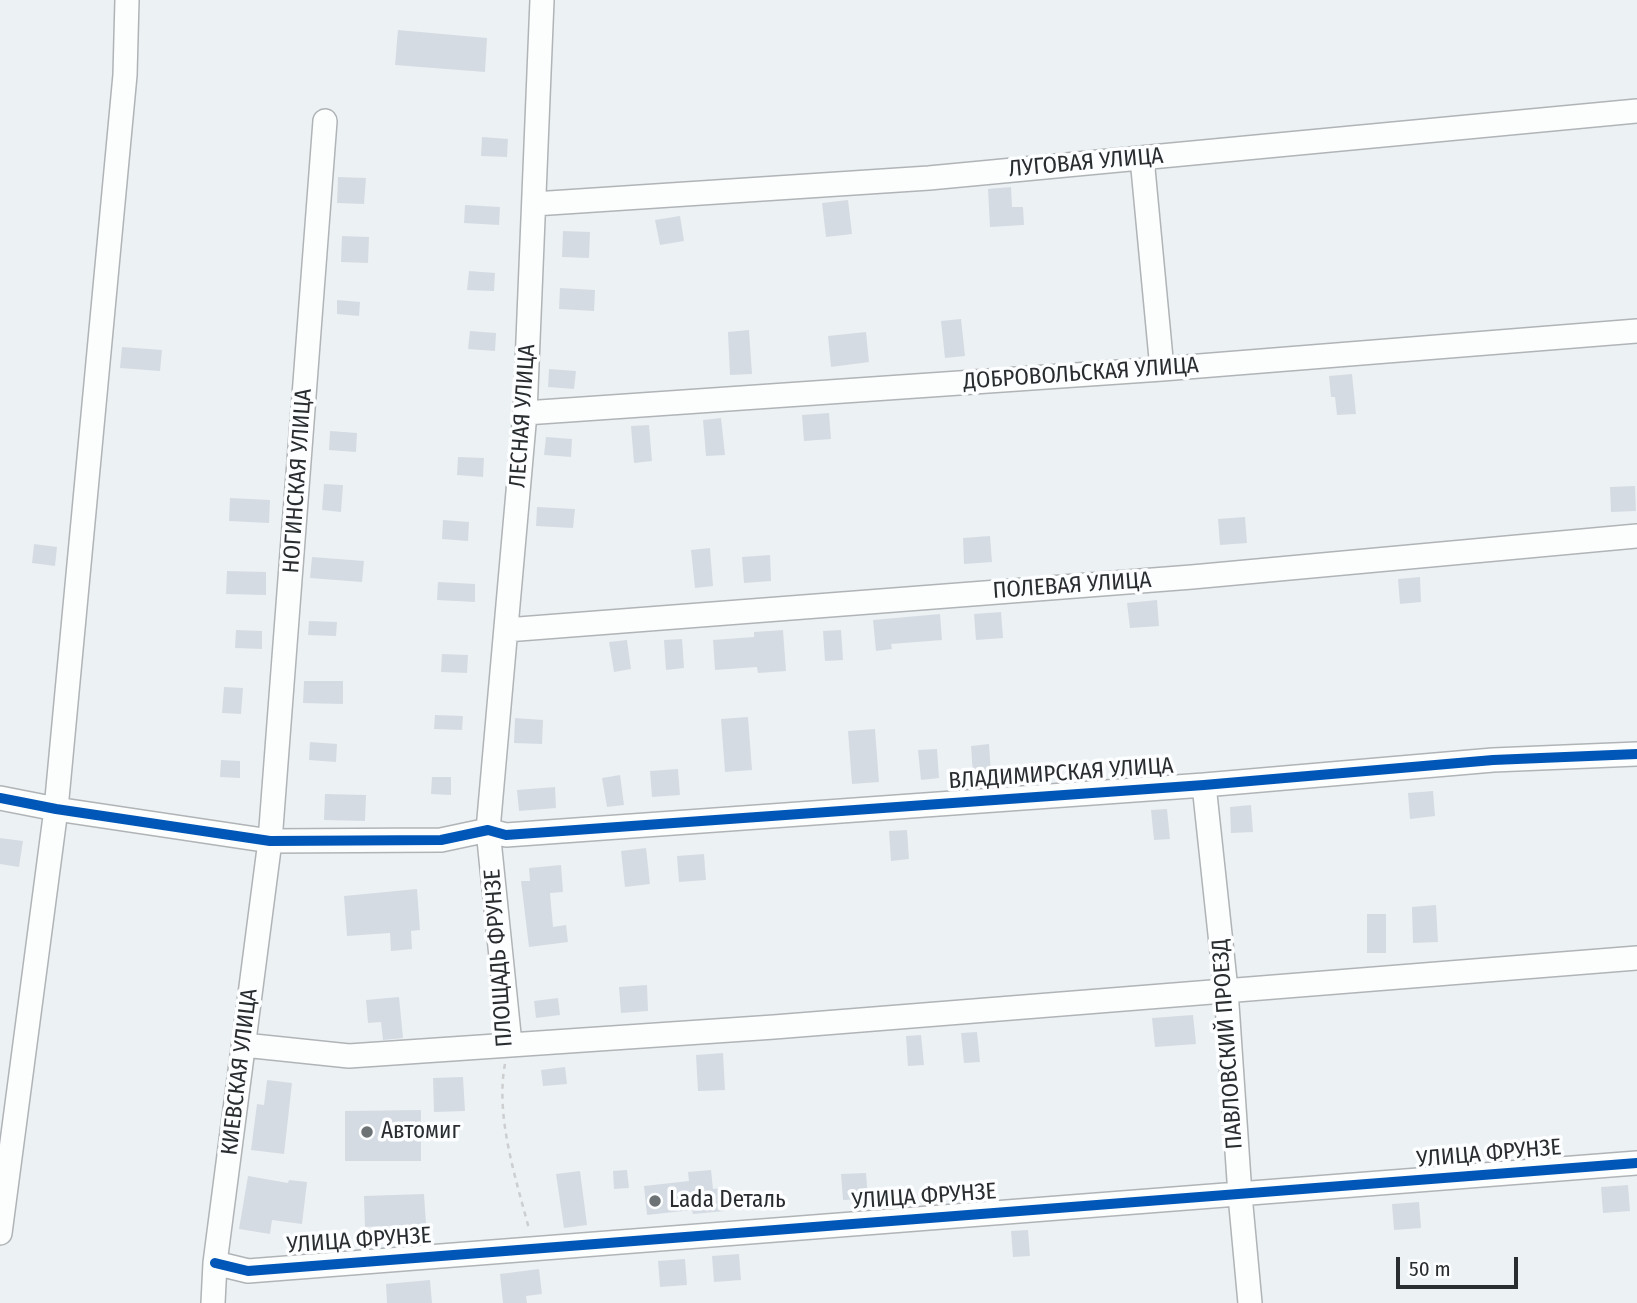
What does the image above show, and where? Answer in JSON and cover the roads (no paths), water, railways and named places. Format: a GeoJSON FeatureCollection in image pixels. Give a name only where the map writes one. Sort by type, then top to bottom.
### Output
{"type":"FeatureCollection","features":[{"type":"Feature","properties":{"kind":"street"},"geometry":{"type":"LineString","coordinates":[[0,1233],[56,809],[125,75],[127,0]]}},
{"type":"Feature","properties":{"kind":"street","name":"ЛЕСНАЯ УЛИЦА"},"geometry":{"type":"LineString","coordinates":[[488,830],[525,413],[542,0]]}},
{"type":"Feature","properties":{"kind":"street","name":"ЛУГОВАЯ УЛИЦА"},"geometry":{"type":"LineString","coordinates":[[534,204],[929,178],[1637,111]]}},
{"type":"Feature","properties":{"kind":"street","name":"НОГИНСКАЯ УЛИЦА"},"geometry":{"type":"LineString","coordinates":[[270,841],[325,121]]}},
{"type":"Feature","properties":{"kind":"street"},"geometry":{"type":"LineString","coordinates":[[1142,158],[1162,369]]}},
{"type":"Feature","properties":{"kind":"street","name":"ДОБРОВОЛЬСКАЯ УЛИЦА"},"geometry":{"type":"LineString","coordinates":[[525,413],[1162,369],[1637,331]]}},
{"type":"Feature","properties":{"kind":"street","name":"ПОЛЕВАЯ УЛИЦА"},"geometry":{"type":"LineString","coordinates":[[506,630],[1192,577],[1637,536]]}},
{"type":"Feature","properties":{"kind":"street","name":"ВЛАДИМИРСКАЯ УЛИЦА"},"geometry":{"type":"LineString","coordinates":[[0,798],[270,841],[440,840],[488,830],[506,835],[1204,785],[1493,760],[1637,754]]}},
{"type":"Feature","properties":{"kind":"street","name":"ПАВЛОВСКИЙ ПРОЕЗД"},"geometry":{"type":"LineString","coordinates":[[1204,785],[1226,989],[1250,1303]]}},
{"type":"Feature","properties":{"kind":"street","name":"ПЛОЩАДЬ ФРУНЗЕ"},"geometry":{"type":"LineString","coordinates":[[488,830],[510,1044]]}},
{"type":"Feature","properties":{"kind":"street","name":"КИЕВСКАЯ УЛИЦА"},"geometry":{"type":"LineString","coordinates":[[213,1303],[215,1264],[270,841]]}},
{"type":"Feature","properties":{"kind":"street"},"geometry":{"type":"LineString","coordinates":[[243,1045],[349,1056],[774,1027],[1637,958]]}},
{"type":"Feature","properties":{"kind":"street","name":"УЛИЦА ФРУНЗЕ"},"geometry":{"type":"LineString","coordinates":[[215,1264],[248,1271],[1637,1163]]}},
{"type":"Feature","properties":{"kind":"place","name":"Автомиг"},"geometry":{"type":"Point","coordinates":[367,1132]}},
{"type":"Feature","properties":{"kind":"place","name":"Lada Dеталь"},"geometry":{"type":"Point","coordinates":[655,1201]}}]}
